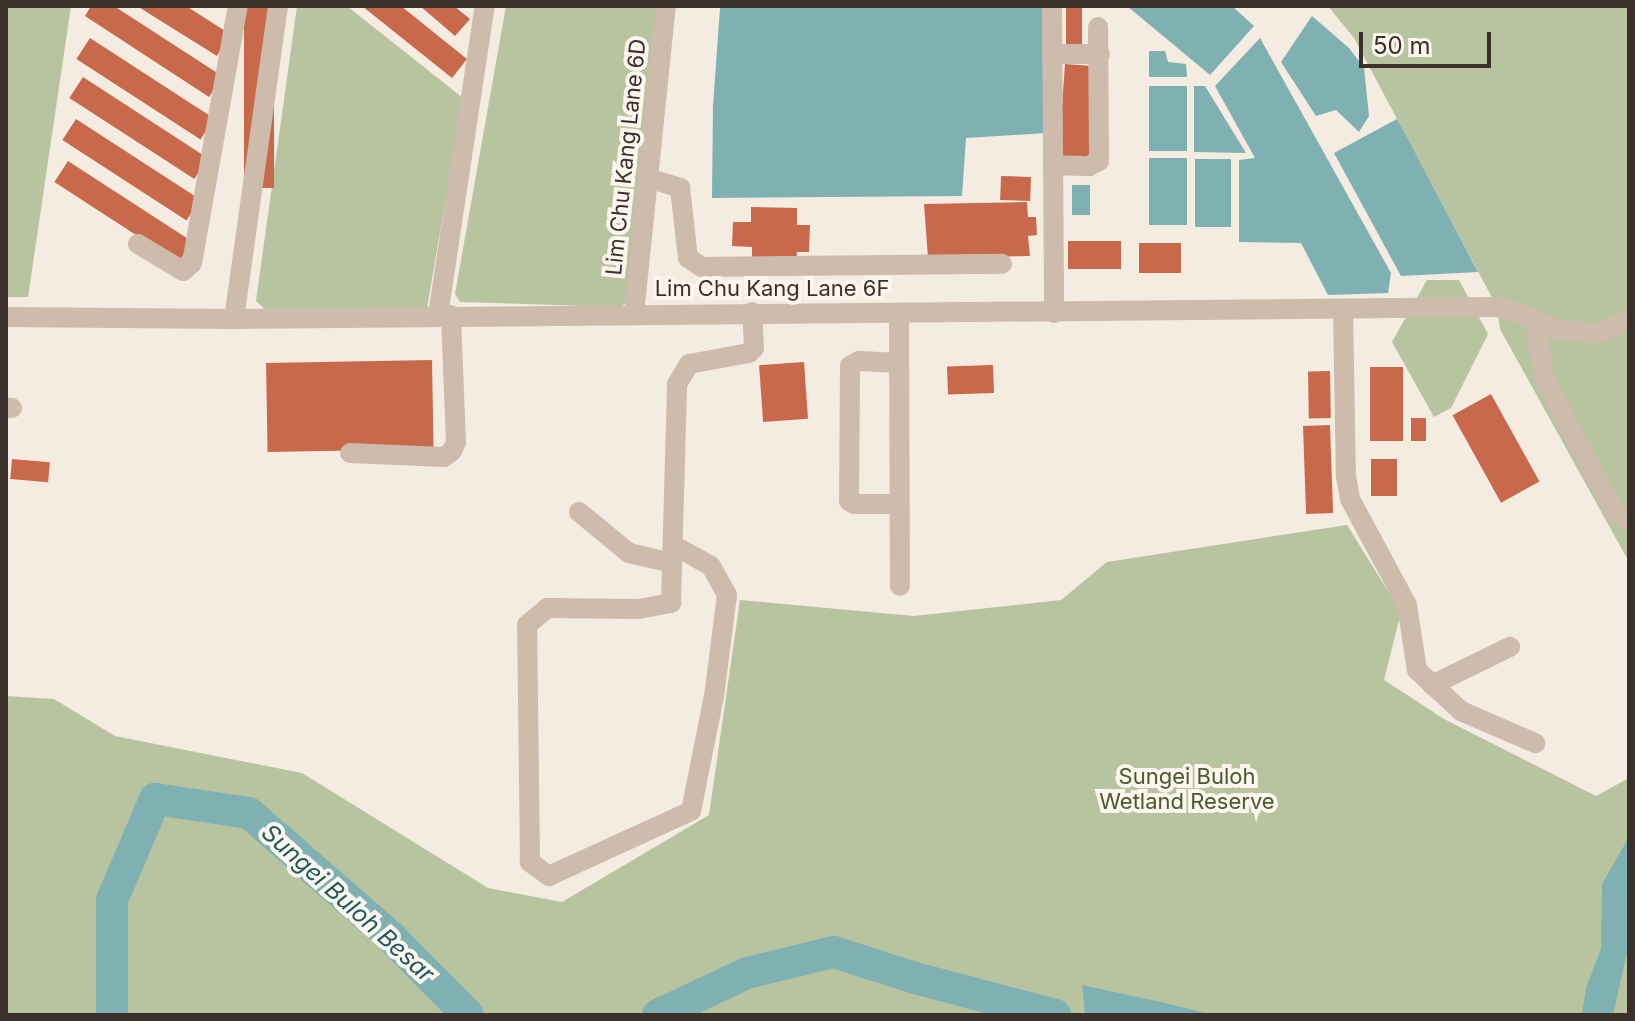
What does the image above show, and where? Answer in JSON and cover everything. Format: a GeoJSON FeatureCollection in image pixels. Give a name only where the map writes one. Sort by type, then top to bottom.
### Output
{"type":"FeatureCollection","features":[{"type":"Feature","properties":{"kind":"street"},"geometry":{"type":"LineString","coordinates":[[138,244],[183,271],[192,263],[238,6]]}},
{"type":"Feature","properties":{"kind":"street"},"geometry":{"type":"LineString","coordinates":[[234,319],[278,6]]}},
{"type":"Feature","properties":{"kind":"street"},"geometry":{"type":"LineString","coordinates":[[350,453],[444,457],[452,451],[456,442],[444,315],[485,6]]}},
{"type":"Feature","properties":{"kind":"street","name":"Lim Chu Kang Lane 6D"},"geometry":{"type":"LineString","coordinates":[[634,314],[666,6]]}},
{"type":"Feature","properties":{"kind":"street"},"geometry":{"type":"LineString","coordinates":[[1052,6],[1054,313]]}},
{"type":"Feature","properties":{"kind":"street"},"geometry":{"type":"LineString","coordinates":[[1053,165],[1089,166],[1099,161],[1098,27]]}},
{"type":"Feature","properties":{"kind":"street"},"geometry":{"type":"LineString","coordinates":[[1052,54],[1100,54]]}},
{"type":"Feature","properties":{"kind":"street"},"geometry":{"type":"LineString","coordinates":[[648,178],[680,188],[688,258],[702,267],[1002,264]]}},
{"type":"Feature","properties":{"kind":"street","name":"Lim Chu Kang Lane 6F"},"geometry":{"type":"LineString","coordinates":[[6,317],[234,319],[1497,307],[1558,330],[1600,333],[1629,318]]}},
{"type":"Feature","properties":{"kind":"street"},"geometry":{"type":"LineString","coordinates":[[1343,309],[1346,476],[1350,499],[1407,605],[1417,670],[1461,711],[1535,743]]}},
{"type":"Feature","properties":{"kind":"street"},"geometry":{"type":"LineString","coordinates":[[579,512],[629,553],[672,554],[711,566],[727,595],[714,696],[691,811],[549,876],[530,862],[527,625],[547,608],[639,609],[671,603],[672,554],[677,384],[689,364],[749,353],[754,348],[752,312]]}},
{"type":"Feature","properties":{"kind":"street"},"geometry":{"type":"LineString","coordinates":[[899,313],[900,586]]}},
{"type":"Feature","properties":{"kind":"street"},"geometry":{"type":"LineString","coordinates":[[1535,322],[1544,378],[1614,511],[1629,521]]}},
{"type":"Feature","properties":{"kind":"street"},"geometry":{"type":"LineString","coordinates":[[899,363],[859,361],[850,366],[849,501],[899,504]]}},
{"type":"Feature","properties":{"kind":"street"},"geometry":{"type":"LineString","coordinates":[[1432,685],[1510,647]]}},
{"type":"Feature","properties":{"kind":"green space"},"geometry":{"type":"Polygon","coordinates":[[[6,6],[71,6],[28,297],[6,297],[6,6]]]}},
{"type":"Feature","properties":{"kind":"green space"},"geometry":{"type":"Polygon","coordinates":[[[297,6],[347,6],[463,98],[426,314],[266,310],[256,301],[297,6]]]}},
{"type":"Feature","properties":{"kind":"green space"},"geometry":{"type":"Polygon","coordinates":[[[506,6],[658,6],[628,300],[621,307],[460,302],[455,294],[506,6]]]}},
{"type":"Feature","properties":{"kind":"green space"},"geometry":{"type":"Polygon","coordinates":[[[1328,6],[1629,6],[1629,562],[1500,329],[1497,307],[1354,38],[1328,6]]]}},
{"type":"Feature","properties":{"kind":"green space"},"geometry":{"type":"Polygon","coordinates":[[[1427,280],[1459,280],[1488,334],[1451,408],[1434,417],[1392,342],[1427,280]]]}},
{"type":"Feature","properties":{"kind":"green space","name":"Sungei Buloh Wetland Reserve"},"geometry":{"type":"Polygon","coordinates":[[[1347,525],[1401,612],[1384,680],[1444,719],[1596,796],[1629,778],[1629,1015],[6,1015],[6,696],[54,699],[115,736],[302,773],[488,888],[562,902],[709,815],[740,600],[914,616],[1061,600],[1107,562],[1347,525]]]}},
{"type":"Feature","properties":{"kind":"water"},"geometry":{"type":"Polygon","coordinates":[[[1045,6],[1046,133],[966,138],[962,196],[712,198],[713,106],[720,8],[1045,6]]]}},
{"type":"Feature","properties":{"kind":"water"},"geometry":{"type":"Polygon","coordinates":[[[1127,6],[1232,6],[1254,26],[1210,75],[1127,6]]]}},
{"type":"Feature","properties":{"kind":"water"},"geometry":{"type":"Polygon","coordinates":[[[1312,16],[1349,48],[1364,68],[1369,116],[1359,132],[1336,110],[1316,116],[1281,62],[1312,16]]]}},
{"type":"Feature","properties":{"kind":"water"},"geometry":{"type":"Polygon","coordinates":[[[1260,38],[1391,273],[1388,293],[1328,295],[1301,243],[1239,242],[1239,160],[1255,158],[1215,86],[1260,38]]]}},
{"type":"Feature","properties":{"kind":"water"},"geometry":{"type":"Polygon","coordinates":[[[1149,51],[1165,51],[1168,62],[1186,64],[1187,77],[1149,77],[1149,51]]]}},
{"type":"Feature","properties":{"kind":"water"},"geometry":{"type":"Polygon","coordinates":[[[1149,86],[1187,86],[1187,151],[1149,151],[1149,86]]]}},
{"type":"Feature","properties":{"kind":"water"},"geometry":{"type":"Polygon","coordinates":[[[1194,86],[1205,86],[1246,153],[1194,152],[1194,86]]]}},
{"type":"Feature","properties":{"kind":"water"},"geometry":{"type":"Polygon","coordinates":[[[1397,119],[1478,272],[1401,276],[1334,153],[1397,119]]]}},
{"type":"Feature","properties":{"kind":"water"},"geometry":{"type":"Polygon","coordinates":[[[1149,158],[1187,158],[1187,225],[1149,225],[1149,158]]]}},
{"type":"Feature","properties":{"kind":"water"},"geometry":{"type":"Polygon","coordinates":[[[1195,159],[1231,159],[1231,227],[1195,227],[1195,159]]]}},
{"type":"Feature","properties":{"kind":"water"},"geometry":{"type":"Polygon","coordinates":[[[1072,185],[1090,185],[1090,215],[1072,215],[1072,185]]]}},
{"type":"Feature","properties":{"kind":"water"},"geometry":{"type":"Polygon","coordinates":[[[1629,837],[1629,943],[1613,1015],[1582,1015],[1586,988],[1601,949],[1602,884],[1629,837]]]}},
{"type":"Feature","properties":{"kind":"water"},"geometry":{"type":"Polygon","coordinates":[[[1082,985],[1165,1003],[1214,1015],[1085,1015],[1082,985]]]}},
{"type":"Feature","properties":{"kind":"building"},"geometry":{"type":"Polygon","coordinates":[[[91,6],[114,6],[222,76],[209,97],[85,16],[91,6]]]}},
{"type":"Feature","properties":{"kind":"building"},"geometry":{"type":"Polygon","coordinates":[[[137,6],[186,6],[230,34],[217,56],[137,6]]]}},
{"type":"Feature","properties":{"kind":"building"},"geometry":{"type":"Polygon","coordinates":[[[244,6],[274,6],[274,188],[244,188],[244,6]]]}},
{"type":"Feature","properties":{"kind":"building"},"geometry":{"type":"Polygon","coordinates":[[[362,6],[401,6],[467,59],[452,78],[362,6]]]}},
{"type":"Feature","properties":{"kind":"building"},"geometry":{"type":"Polygon","coordinates":[[[420,6],[454,6],[470,19],[455,36],[420,6]]]}},
{"type":"Feature","properties":{"kind":"building"},"geometry":{"type":"Polygon","coordinates":[[[1066,6],[1082,6],[1082,49],[1066,49],[1066,6]]]}},
{"type":"Feature","properties":{"kind":"building"},"geometry":{"type":"Polygon","coordinates":[[[90,38],[214,119],[201,140],[76,59],[90,38]]]}},
{"type":"Feature","properties":{"kind":"building"},"geometry":{"type":"Polygon","coordinates":[[[1065,64],[1096,66],[1089,160],[1058,158],[1065,64]]]}},
{"type":"Feature","properties":{"kind":"building"},"geometry":{"type":"Polygon","coordinates":[[[83,77],[208,158],[194,179],[69,98],[83,77]]]}},
{"type":"Feature","properties":{"kind":"building"},"geometry":{"type":"Polygon","coordinates":[[[76,119],[200,200],[187,221],[62,140],[76,119]]]}},
{"type":"Feature","properties":{"kind":"building"},"geometry":{"type":"Polygon","coordinates":[[[68,161],[192,242],[179,263],[54,182],[68,161]]]}},
{"type":"Feature","properties":{"kind":"building"},"geometry":{"type":"Polygon","coordinates":[[[1001,176],[1031,177],[1030,201],[1000,200],[1001,176]]]}},
{"type":"Feature","properties":{"kind":"building"},"geometry":{"type":"Polygon","coordinates":[[[1027,202],[1028,217],[1036,217],[1037,235],[1028,236],[1030,256],[928,258],[924,204],[1027,202]]]}},
{"type":"Feature","properties":{"kind":"building"},"geometry":{"type":"Polygon","coordinates":[[[751,207],[797,208],[797,225],[810,225],[809,252],[797,252],[796,265],[752,264],[752,247],[732,246],[733,222],[751,222],[751,207]]]}},
{"type":"Feature","properties":{"kind":"building"},"geometry":{"type":"Polygon","coordinates":[[[1068,241],[1121,241],[1121,269],[1068,269],[1068,241]]]}},
{"type":"Feature","properties":{"kind":"building"},"geometry":{"type":"Polygon","coordinates":[[[1139,243],[1181,243],[1181,273],[1139,273],[1139,243]]]}},
{"type":"Feature","properties":{"kind":"building"},"geometry":{"type":"Polygon","coordinates":[[[432,360],[434,449],[268,452],[266,363],[432,360]]]}},
{"type":"Feature","properties":{"kind":"building"},"geometry":{"type":"Polygon","coordinates":[[[804,362],[808,419],[763,422],[759,365],[804,362]]]}},
{"type":"Feature","properties":{"kind":"building"},"geometry":{"type":"Polygon","coordinates":[[[993,365],[994,393],[948,395],[947,367],[993,365]]]}},
{"type":"Feature","properties":{"kind":"building"},"geometry":{"type":"Polygon","coordinates":[[[1370,367],[1403,367],[1403,441],[1370,441],[1370,367]]]}},
{"type":"Feature","properties":{"kind":"building"},"geometry":{"type":"Polygon","coordinates":[[[1308,371],[1330,371],[1331,418],[1309,418],[1308,371]]]}},
{"type":"Feature","properties":{"kind":"building"},"geometry":{"type":"Polygon","coordinates":[[[1491,394],[1539,481],[1501,503],[1453,415],[1491,394]]]}},
{"type":"Feature","properties":{"kind":"building"},"geometry":{"type":"Polygon","coordinates":[[[1411,418],[1426,418],[1426,441],[1411,441],[1411,418]]]}},
{"type":"Feature","properties":{"kind":"building"},"geometry":{"type":"Polygon","coordinates":[[[1330,425],[1333,513],[1306,514],[1303,426],[1330,425]]]}},
{"type":"Feature","properties":{"kind":"building"},"geometry":{"type":"Polygon","coordinates":[[[12,459],[50,462],[48,482],[10,479],[12,459]]]}},
{"type":"Feature","properties":{"kind":"building"},"geometry":{"type":"Polygon","coordinates":[[[1371,459],[1397,459],[1397,496],[1371,496],[1371,459]]]}},
{"type":"Feature","properties":{"kind":"waterway","name":"Sungei Buloh Besar"},"geometry":{"type":"LineString","coordinates":[[112,1015],[112,900],[155,799],[249,813],[389,935],[468,1015]]}},
{"type":"Feature","properties":{"kind":"waterway","name":"Sungei Buloh Besar"},"geometry":{"type":"LineString","coordinates":[[658,1015],[747,973],[834,952],[915,978],[1055,1015]]}}]}
